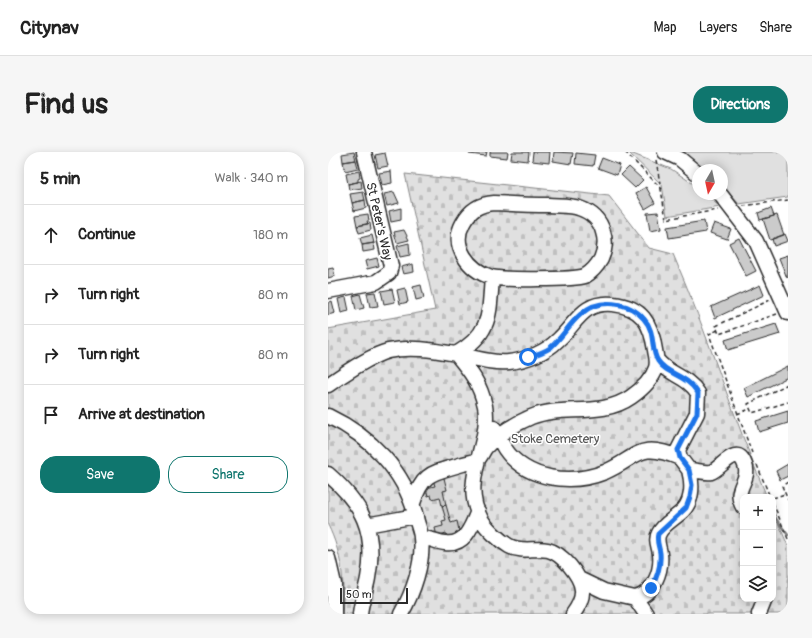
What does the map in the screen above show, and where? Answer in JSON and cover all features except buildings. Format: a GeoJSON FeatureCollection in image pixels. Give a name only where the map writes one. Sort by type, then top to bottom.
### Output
{"type":"FeatureCollection","features":[{"type":"Feature","properties":{"kind":"street","name":"St Peter's Way"},"geometry":{"type":"LineString","coordinates":[[328,291],[376,282],[388,273],[391,266],[364,152]]}},
{"type":"Feature","properties":{"kind":"street"},"geometry":{"type":"LineString","coordinates":[[660,156],[680,159],[692,169]]}},
{"type":"Feature","properties":{"kind":"street"},"geometry":{"type":"LineString","coordinates":[[725,200],[756,241],[788,311]]}},
{"type":"Feature","properties":{"kind":"street"},"geometry":{"type":"LineString","coordinates":[[494,203],[568,206],[588,212],[600,223],[605,238],[604,254],[597,265],[586,275],[571,279],[492,277],[478,271],[466,260],[461,253],[459,243],[461,226],[470,211],[478,206],[494,203]]}},
{"type":"Feature","properties":{"kind":"street"},"geometry":{"type":"LineString","coordinates":[[456,354],[478,336],[485,327],[488,319],[492,277]]}},
{"type":"Feature","properties":{"kind":"street"},"geometry":{"type":"LineString","coordinates":[[328,385],[350,370],[387,352],[418,348],[501,362],[528,357],[548,349],[559,340],[580,314],[587,309],[598,305],[624,305],[635,310],[644,319],[652,331],[657,360],[653,375],[630,398],[620,403],[592,411],[541,414],[531,417],[498,435],[486,447],[478,459],[432,474],[424,479],[418,487],[414,510]]}},
{"type":"Feature","properties":{"kind":"street"},"geometry":{"type":"LineString","coordinates":[[456,354],[477,380],[485,407],[506,449],[520,464],[534,473],[561,479],[582,478],[617,466],[634,454],[644,451],[668,453],[680,458],[689,470],[692,485],[688,503],[681,513],[671,520],[658,534],[657,544],[660,561],[656,578],[647,592],[635,598],[604,591],[581,580],[560,556],[549,550],[523,550],[509,546],[490,530],[481,519],[474,502],[473,484],[486,418],[485,407]]}},
{"type":"Feature","properties":{"kind":"street"},"geometry":{"type":"LineString","coordinates":[[657,360],[666,369],[686,379],[698,393],[697,413],[680,445],[680,458]]}},
{"type":"Feature","properties":{"kind":"street"},"geometry":{"type":"LineString","coordinates":[[328,416],[354,431],[388,460],[403,483],[414,510],[421,538],[418,568],[414,584],[401,614]]}},
{"type":"Feature","properties":{"kind":"street"},"geometry":{"type":"LineString","coordinates":[[689,470],[713,471],[721,466],[729,457],[734,456],[740,458],[745,463],[747,470],[739,493],[740,496]]}},
{"type":"Feature","properties":{"kind":"street"},"geometry":{"type":"LineString","coordinates":[[328,474],[347,491],[360,509],[370,542],[370,562],[360,614]]}},
{"type":"Feature","properties":{"kind":"street"},"geometry":{"type":"LineString","coordinates":[[366,525],[414,510]]}},
{"type":"Feature","properties":{"kind":"street"},"geometry":{"type":"LineString","coordinates":[[421,538],[430,538],[444,543],[453,544],[466,535],[478,511]]}},
{"type":"Feature","properties":{"kind":"street"},"geometry":{"type":"LineString","coordinates":[[328,558],[334,584],[334,614]]}},
{"type":"Feature","properties":{"kind":"street"},"geometry":{"type":"LineString","coordinates":[[573,614],[582,598],[581,580]]}},
{"type":"Feature","properties":{"kind":"street"},"geometry":{"type":"LineString","coordinates":[[635,598],[646,614]]}},
{"type":"Feature","properties":{"kind":"street"},"geometry":{"type":"LineString","coordinates":[[759,614],[764,602]]}},
{"type":"Feature","properties":{"kind":"path"},"geometry":{"type":"LineString","coordinates":[[625,152],[662,189]]}},
{"type":"Feature","properties":{"kind":"path"},"geometry":{"type":"LineString","coordinates":[[660,156],[666,219],[788,200]]}},
{"type":"Feature","properties":{"kind":"path"},"geometry":{"type":"LineString","coordinates":[[781,294],[716,326],[719,334],[788,311]]}},
{"type":"Feature","properties":{"kind":"path"},"geometry":{"type":"LineString","coordinates":[[718,330],[709,334],[737,414],[754,456]]}},
{"type":"Feature","properties":{"kind":"path"},"geometry":{"type":"LineString","coordinates":[[788,384],[748,404],[752,413],[788,402]]}},
{"type":"Feature","properties":{"kind":"path"},"geometry":{"type":"LineString","coordinates":[[737,414],[750,409]]}},
{"type":"Feature","properties":{"kind":"path"},"geometry":{"type":"LineString","coordinates":[[756,463],[771,494]]}},
{"type":"Feature","properties":{"kind":"path"},"geometry":{"type":"LineString","coordinates":[[788,482],[782,486],[788,500]]}},
{"type":"Feature","properties":{"kind":"path"},"geometry":{"type":"LineString","coordinates":[[776,496],[785,494]]}},
{"type":"Feature","properties":{"kind":"path"},"geometry":{"type":"LineString","coordinates":[[776,510],[788,539]]}},
{"type":"Feature","properties":{"kind":"green space"},"geometry":{"type":"Polygon","coordinates":[[[628,152],[671,169],[692,183],[692,200],[712,200],[720,207],[667,216],[662,185],[628,152]]]}},
{"type":"Feature","properties":{"kind":"green space"},"geometry":{"type":"Polygon","coordinates":[[[679,152],[788,152],[788,197],[739,204],[728,192],[728,164],[698,164],[679,152]]]}},
{"type":"Feature","properties":{"kind":"green space","name":"Stoke Cemetery"},"geometry":{"type":"Polygon","coordinates":[[[405,174],[609,196],[649,248],[673,254],[698,314],[743,437],[766,494],[740,494],[740,602],[776,602],[776,517],[788,546],[788,614],[342,614],[343,579],[337,547],[328,525],[328,329],[435,310],[405,174]]]}},
{"type":"Feature","properties":{"kind":"waterway"},"geometry":{"type":"LineString","coordinates":[[776,519],[788,535]]}},
{"type":"Feature","properties":{"kind":"route"},"geometry":{"type":"LineString","coordinates":[[528,357],[548,349],[559,340],[580,314],[587,309],[598,305],[624,305],[635,310],[644,319],[652,331],[657,360],[661,365],[686,379],[698,393],[699,400],[697,413],[678,450],[680,458],[689,470],[692,491],[686,508],[665,525],[658,534],[657,544],[660,561],[658,573],[651,588]]}}]}
